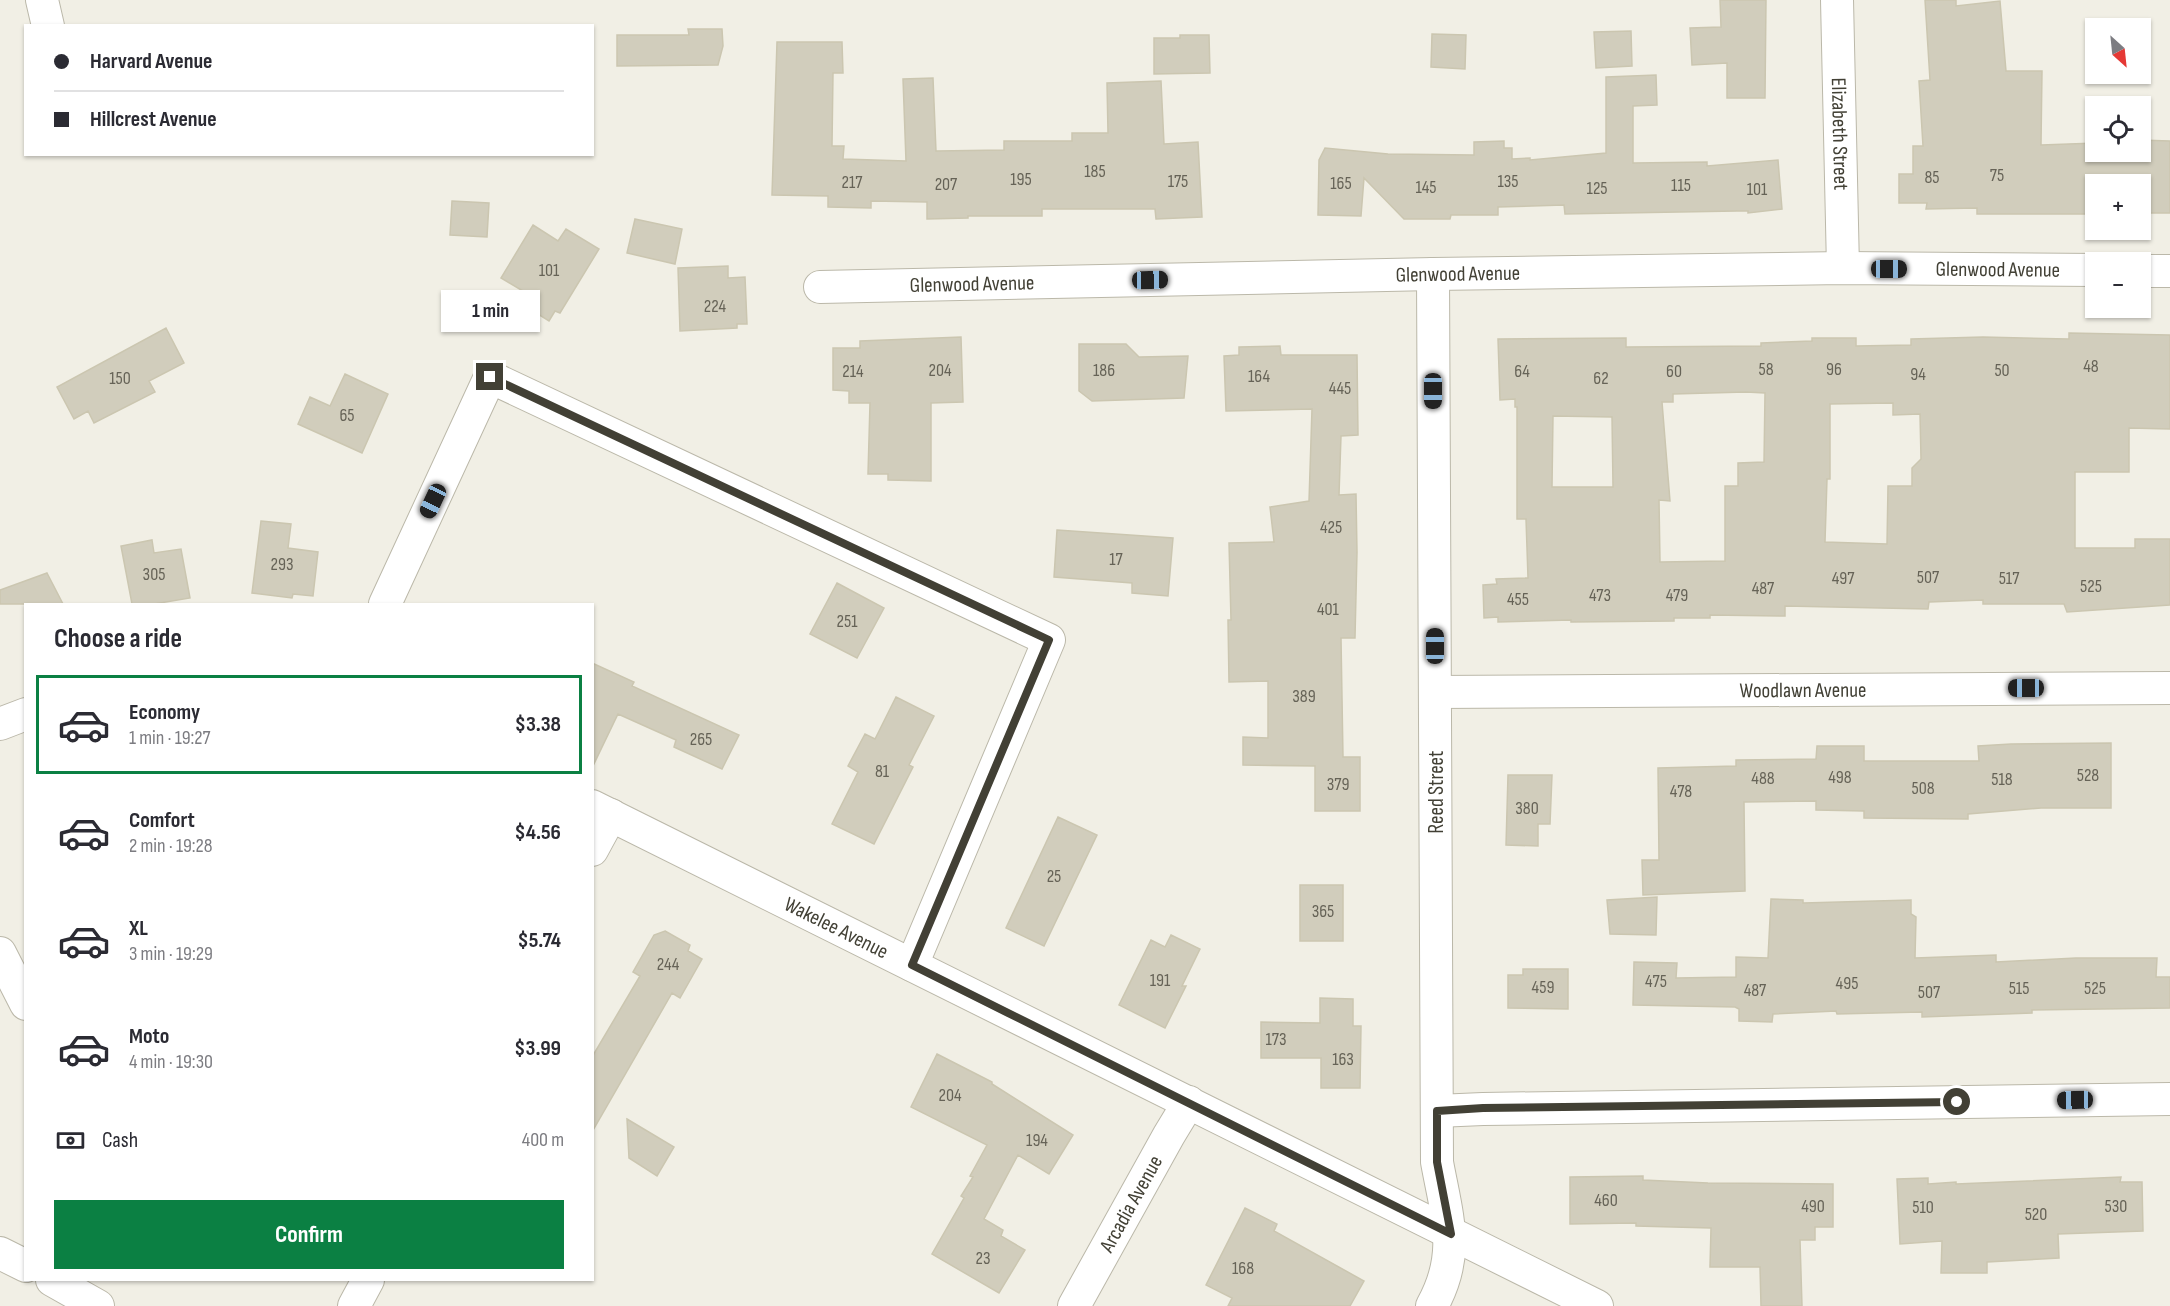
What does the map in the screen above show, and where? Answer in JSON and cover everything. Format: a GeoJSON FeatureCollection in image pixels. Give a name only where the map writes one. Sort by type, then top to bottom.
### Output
{"type":"FeatureCollection","features":[{"type":"Feature","properties":{"kind":"street"},"geometry":{"type":"LineString","coordinates":[[42,0],[48,24]]}},
{"type":"Feature","properties":{"kind":"street","name":"Elizabeth Street"},"geometry":{"type":"LineString","coordinates":[[1838,0],[1844,268]]}},
{"type":"Feature","properties":{"kind":"street","name":"Glenwood Avenue"},"geometry":{"type":"LineString","coordinates":[[820,287],[1844,268],[2085,270]]}},
{"type":"Feature","properties":{"kind":"street"},"geometry":{"type":"LineString","coordinates":[[2151,271],[2170,271]]}},
{"type":"Feature","properties":{"kind":"street","name":"Reed Street"},"geometry":{"type":"LineString","coordinates":[[1432,1306],[1442,1288],[1449,1265],[1451,1234],[1437,1162],[1433,274]]}},
{"type":"Feature","properties":{"kind":"street"},"geometry":{"type":"LineString","coordinates":[[386,603],[490,377],[1049,640],[912,965]]}},
{"type":"Feature","properties":{"kind":"street","name":"Woodlawn Avenue"},"geometry":{"type":"LineString","coordinates":[[1435,692],[2170,688]]}},
{"type":"Feature","properties":{"kind":"street"},"geometry":{"type":"LineString","coordinates":[[0,724],[24,715]]}},
{"type":"Feature","properties":{"kind":"street"},"geometry":{"type":"LineString","coordinates":[[594,842],[602,810]]}},
{"type":"Feature","properties":{"kind":"street","name":"Wakelee Avenue"},"geometry":{"type":"LineString","coordinates":[[602,810],[1597,1306]]}},
{"type":"Feature","properties":{"kind":"street"},"geometry":{"type":"LineString","coordinates":[[0,953],[24,1000]]}},
{"type":"Feature","properties":{"kind":"street"},"geometry":{"type":"LineString","coordinates":[[1437,1111],[1483,1108],[2170,1099]]}},
{"type":"Feature","properties":{"kind":"street","name":"Arcadia Avenue"},"geometry":{"type":"LineString","coordinates":[[1074,1306],[1189,1102]]}},
{"type":"Feature","properties":{"kind":"street"},"geometry":{"type":"LineString","coordinates":[[0,1253],[24,1265]]}},
{"type":"Feature","properties":{"kind":"street"},"geometry":{"type":"LineString","coordinates":[[54,1281],[98,1306]]}},
{"type":"Feature","properties":{"kind":"street"},"geometry":{"type":"LineString","coordinates":[[354,1306],[367,1281]]}},
{"type":"Feature","properties":{"kind":"building"},"geometry":{"type":"Polygon","coordinates":[[[1720,0],[1766,0],[1765,98],[1727,98],[1727,63],[1692,65],[1690,28],[1721,27],[1720,0]]]}},
{"type":"Feature","properties":{"kind":"building"},"geometry":{"type":"Polygon","coordinates":[[[1925,0],[1956,0],[1956,6],[2000,1],[2006,71],[2042,71],[2041,145],[2085,143],[2085,162],[2151,162],[2151,140],[2170,141],[2170,213],[2151,213],[2151,174],[2085,174],[2085,214],[1977,214],[1977,208],[1926,209],[1927,203],[1899,203],[1899,174],[1913,174],[1913,146],[1923,146],[1919,81],[1930,80],[1925,0]]]}},
{"type":"Feature","properties":{"kind":"building"},"geometry":{"type":"Polygon","coordinates":[[[688,29],[722,29],[723,46],[718,65],[617,66],[617,35],[689,35],[688,29]]]}},
{"type":"Feature","properties":{"kind":"building"},"geometry":{"type":"Polygon","coordinates":[[[1631,31],[1632,66],[1596,68],[1594,32],[1631,31]]]}},
{"type":"Feature","properties":{"kind":"building"},"geometry":{"type":"Polygon","coordinates":[[[1432,34],[1466,35],[1465,69],[1431,67],[1432,34]]]}},
{"type":"Feature","properties":{"kind":"building"},"geometry":{"type":"Polygon","coordinates":[[[1180,35],[1209,35],[1210,73],[1154,74],[1154,38],[1180,38],[1180,35]]]}},
{"type":"Feature","properties":{"kind":"building"},"geometry":{"type":"Polygon","coordinates":[[[777,42],[842,42],[843,73],[833,73],[832,146],[844,146],[843,159],[906,161],[903,79],[933,78],[936,151],[1004,150],[1004,141],[1072,141],[1072,133],[1108,133],[1107,83],[1161,81],[1164,144],[1198,142],[1202,217],[1156,219],[1155,209],[1042,209],[1042,216],[968,216],[968,218],[927,219],[927,202],[871,201],[871,208],[828,207],[828,196],[772,195],[777,42]]]}},
{"type":"Feature","properties":{"kind":"building"},"geometry":{"type":"Polygon","coordinates":[[[1656,75],[1657,105],[1633,106],[1633,163],[1707,162],[1707,166],[1778,160],[1782,209],[1748,213],[1748,211],[1737,211],[1565,214],[1564,205],[1498,207],[1498,215],[1451,215],[1450,219],[1404,219],[1364,178],[1361,216],[1318,215],[1319,160],[1325,148],[1388,154],[1474,155],[1474,142],[1504,141],[1504,148],[1512,148],[1512,159],[1530,158],[1530,160],[1606,153],[1606,77],[1656,75]]]}},
{"type":"Feature","properties":{"kind":"building"},"geometry":{"type":"Polygon","coordinates":[[[452,201],[489,203],[487,237],[450,235],[452,201]]]}},
{"type":"Feature","properties":{"kind":"building"},"geometry":{"type":"Polygon","coordinates":[[[635,219],[682,229],[675,264],[627,253],[635,219]]]}},
{"type":"Feature","properties":{"kind":"building"},"geometry":{"type":"Polygon","coordinates":[[[533,225],[558,241],[566,229],[599,249],[560,313],[555,311],[549,321],[517,301],[523,291],[501,278],[533,225]]]}},
{"type":"Feature","properties":{"kind":"building"},"geometry":{"type":"Polygon","coordinates":[[[728,266],[728,278],[745,277],[747,324],[737,324],[737,328],[680,331],[678,268],[728,266]]]}},
{"type":"Feature","properties":{"kind":"building"},"geometry":{"type":"Polygon","coordinates":[[[166,328],[184,363],[149,381],[155,392],[94,423],[88,411],[74,419],[57,387],[166,328]]]}},
{"type":"Feature","properties":{"kind":"building"},"geometry":{"type":"Polygon","coordinates":[[[2069,333],[2170,335],[2170,429],[2129,428],[2129,472],[2075,472],[2075,548],[2135,548],[2135,539],[2170,539],[2170,605],[2067,612],[2064,604],[1983,604],[1983,600],[1929,602],[1928,609],[1785,606],[1785,616],[1710,615],[1710,618],[1674,618],[1674,621],[1498,622],[1498,617],[1484,618],[1483,585],[1497,584],[1496,579],[1528,578],[1526,519],[1517,519],[1517,407],[1515,407],[1515,399],[1500,400],[1498,339],[1626,338],[1626,347],[1761,346],[1761,343],[1812,341],[1812,338],[1856,338],[1856,346],[1911,345],[1911,339],[1983,337],[2069,339],[2069,333]],[[1765,393],[1673,394],[1673,402],[1662,402],[1670,501],[1659,500],[1660,562],[1725,561],[1725,486],[1738,486],[1738,463],[1764,462],[1765,393]],[[1893,403],[1830,404],[1830,479],[1827,479],[1825,542],[1887,544],[1888,486],[1912,486],[1912,468],[1921,459],[1920,414],[1893,415],[1893,403]],[[1553,416],[1552,487],[1613,487],[1612,417],[1553,416]]]}},
{"type":"Feature","properties":{"kind":"building"},"geometry":{"type":"Polygon","coordinates":[[[961,337],[963,402],[931,403],[931,481],[888,480],[888,474],[868,474],[870,403],[849,403],[849,391],[833,390],[833,348],[860,348],[860,341],[961,337]]]}},
{"type":"Feature","properties":{"kind":"building"},"geometry":{"type":"Polygon","coordinates":[[[1079,344],[1126,344],[1139,357],[1188,356],[1184,398],[1092,401],[1079,391],[1079,344]]]}},
{"type":"Feature","properties":{"kind":"building"},"geometry":{"type":"Polygon","coordinates":[[[1280,346],[1281,355],[1357,355],[1358,435],[1341,436],[1339,495],[1356,494],[1355,638],[1341,638],[1343,757],[1360,757],[1360,811],[1315,811],[1315,766],[1243,765],[1243,737],[1268,738],[1268,681],[1229,682],[1228,620],[1231,620],[1229,543],[1274,542],[1270,507],[1309,501],[1312,409],[1226,411],[1224,356],[1239,355],[1239,347],[1280,346]]]}},
{"type":"Feature","properties":{"kind":"building"},"geometry":{"type":"Polygon","coordinates":[[[345,374],[388,394],[362,453],[298,424],[310,397],[330,406],[345,374]]]}},
{"type":"Feature","properties":{"kind":"building"},"geometry":{"type":"Polygon","coordinates":[[[261,521],[291,524],[288,548],[318,552],[313,596],[293,594],[292,598],[252,593],[261,521]]]}},
{"type":"Feature","properties":{"kind":"building"},"geometry":{"type":"Polygon","coordinates":[[[1057,530],[1173,538],[1168,596],[1132,593],[1132,583],[1054,577],[1057,530]]]}},
{"type":"Feature","properties":{"kind":"building"},"geometry":{"type":"Polygon","coordinates":[[[152,540],[154,553],[181,549],[190,598],[160,603],[132,603],[121,546],[152,540]]]}},
{"type":"Feature","properties":{"kind":"building"},"geometry":{"type":"Polygon","coordinates":[[[47,573],[62,603],[0,604],[0,590],[47,573]]]}},
{"type":"Feature","properties":{"kind":"building"},"geometry":{"type":"Polygon","coordinates":[[[837,583],[884,608],[857,658],[810,634],[837,583]]]}},
{"type":"Feature","properties":{"kind":"building"},"geometry":{"type":"Polygon","coordinates":[[[594,664],[634,682],[632,686],[739,735],[722,769],[674,747],[676,740],[618,714],[594,764],[594,664]]]}},
{"type":"Feature","properties":{"kind":"building"},"geometry":{"type":"Polygon","coordinates":[[[896,697],[934,716],[909,765],[913,767],[874,844],[832,824],[858,772],[848,766],[865,734],[875,739],[896,697]]]}},
{"type":"Feature","properties":{"kind":"building"},"geometry":{"type":"Polygon","coordinates":[[[2111,743],[2111,808],[2041,808],[1968,814],[1968,819],[1864,818],[1864,811],[1816,810],[1816,801],[1744,802],[1745,891],[1643,895],[1642,860],[1659,860],[1658,768],[1736,766],[1736,760],[1816,759],[1817,746],[1864,746],[1864,761],[1979,761],[1978,746],[2111,743]]]}},
{"type":"Feature","properties":{"kind":"building"},"geometry":{"type":"Polygon","coordinates":[[[1508,775],[1552,775],[1550,824],[1538,824],[1538,846],[1506,845],[1508,775]]]}},
{"type":"Feature","properties":{"kind":"building"},"geometry":{"type":"Polygon","coordinates":[[[1058,817],[1097,835],[1044,946],[1006,928],[1058,817]]]}},
{"type":"Feature","properties":{"kind":"building"},"geometry":{"type":"Polygon","coordinates":[[[1300,885],[1343,885],[1343,941],[1300,941],[1300,885]]]}},
{"type":"Feature","properties":{"kind":"building"},"geometry":{"type":"Polygon","coordinates":[[[1657,897],[1656,935],[1610,934],[1607,900],[1657,897]]]}},
{"type":"Feature","properties":{"kind":"building"},"geometry":{"type":"Polygon","coordinates":[[[1771,899],[1803,900],[1803,903],[1911,900],[1911,914],[1916,917],[1915,958],[1996,955],[1996,962],[2076,958],[2157,958],[2156,977],[2170,977],[2170,1008],[2032,1010],[2032,1013],[1922,1017],[1922,1012],[1837,1014],[1836,1011],[1773,1014],[1772,1022],[1739,1021],[1739,1009],[1735,1007],[1633,1005],[1634,962],[1677,963],[1676,978],[1736,977],[1736,957],[1768,958],[1771,899]]]}},
{"type":"Feature","properties":{"kind":"building"},"geometry":{"type":"Polygon","coordinates":[[[665,931],[690,945],[688,951],[702,959],[680,998],[672,993],[594,1129],[594,1054],[640,976],[633,972],[654,935],[665,931]]]}},
{"type":"Feature","properties":{"kind":"building"},"geometry":{"type":"Polygon","coordinates":[[[1171,935],[1200,949],[1182,986],[1186,986],[1165,1028],[1119,1005],[1151,940],[1165,947],[1171,935]]]}},
{"type":"Feature","properties":{"kind":"building"},"geometry":{"type":"Polygon","coordinates":[[[1523,969],[1568,969],[1568,1009],[1508,1008],[1508,975],[1523,975],[1523,969]]]}},
{"type":"Feature","properties":{"kind":"building"},"geometry":{"type":"Polygon","coordinates":[[[1320,998],[1353,999],[1353,1026],[1361,1026],[1360,1088],[1321,1088],[1321,1058],[1261,1058],[1261,1022],[1320,1023],[1320,998]]]}},
{"type":"Feature","properties":{"kind":"building"},"geometry":{"type":"Polygon","coordinates":[[[937,1054],[992,1082],[1073,1135],[1049,1174],[1018,1155],[984,1219],[1003,1230],[1001,1236],[1025,1250],[999,1293],[932,1254],[964,1198],[961,1196],[973,1177],[970,1176],[987,1145],[911,1107],[937,1054]]]}},
{"type":"Feature","properties":{"kind":"building"},"geometry":{"type":"Polygon","coordinates":[[[627,1119],[674,1147],[657,1176],[629,1158],[627,1119]]]}},
{"type":"Feature","properties":{"kind":"building"},"geometry":{"type":"Polygon","coordinates":[[[1643,1176],[1643,1180],[1708,1183],[1833,1184],[1833,1227],[1815,1227],[1815,1240],[1800,1240],[1802,1306],[1761,1306],[1760,1267],[1710,1267],[1711,1228],[1636,1226],[1636,1223],[1570,1224],[1570,1177],[1643,1176]]]}},
{"type":"Feature","properties":{"kind":"building"},"geometry":{"type":"Polygon","coordinates":[[[2121,1177],[2120,1182],[2142,1182],[2143,1231],[2058,1234],[2059,1258],[1987,1262],[1987,1273],[1941,1273],[1942,1241],[1900,1244],[1897,1179],[1928,1178],[1928,1184],[1956,1182],[1956,1184],[2121,1177]]]}},
{"type":"Feature","properties":{"kind":"building"},"geometry":{"type":"Polygon","coordinates":[[[1245,1208],[1277,1224],[1274,1231],[1364,1281],[1350,1306],[1228,1306],[1232,1298],[1206,1285],[1245,1208]]]}},
{"type":"Feature","properties":{"kind":"route"},"geometry":{"type":"LineString","coordinates":[[490,377],[1049,640],[912,965],[1451,1234],[1437,1162],[1437,1111],[1483,1108],[1957,1102]]}}]}
